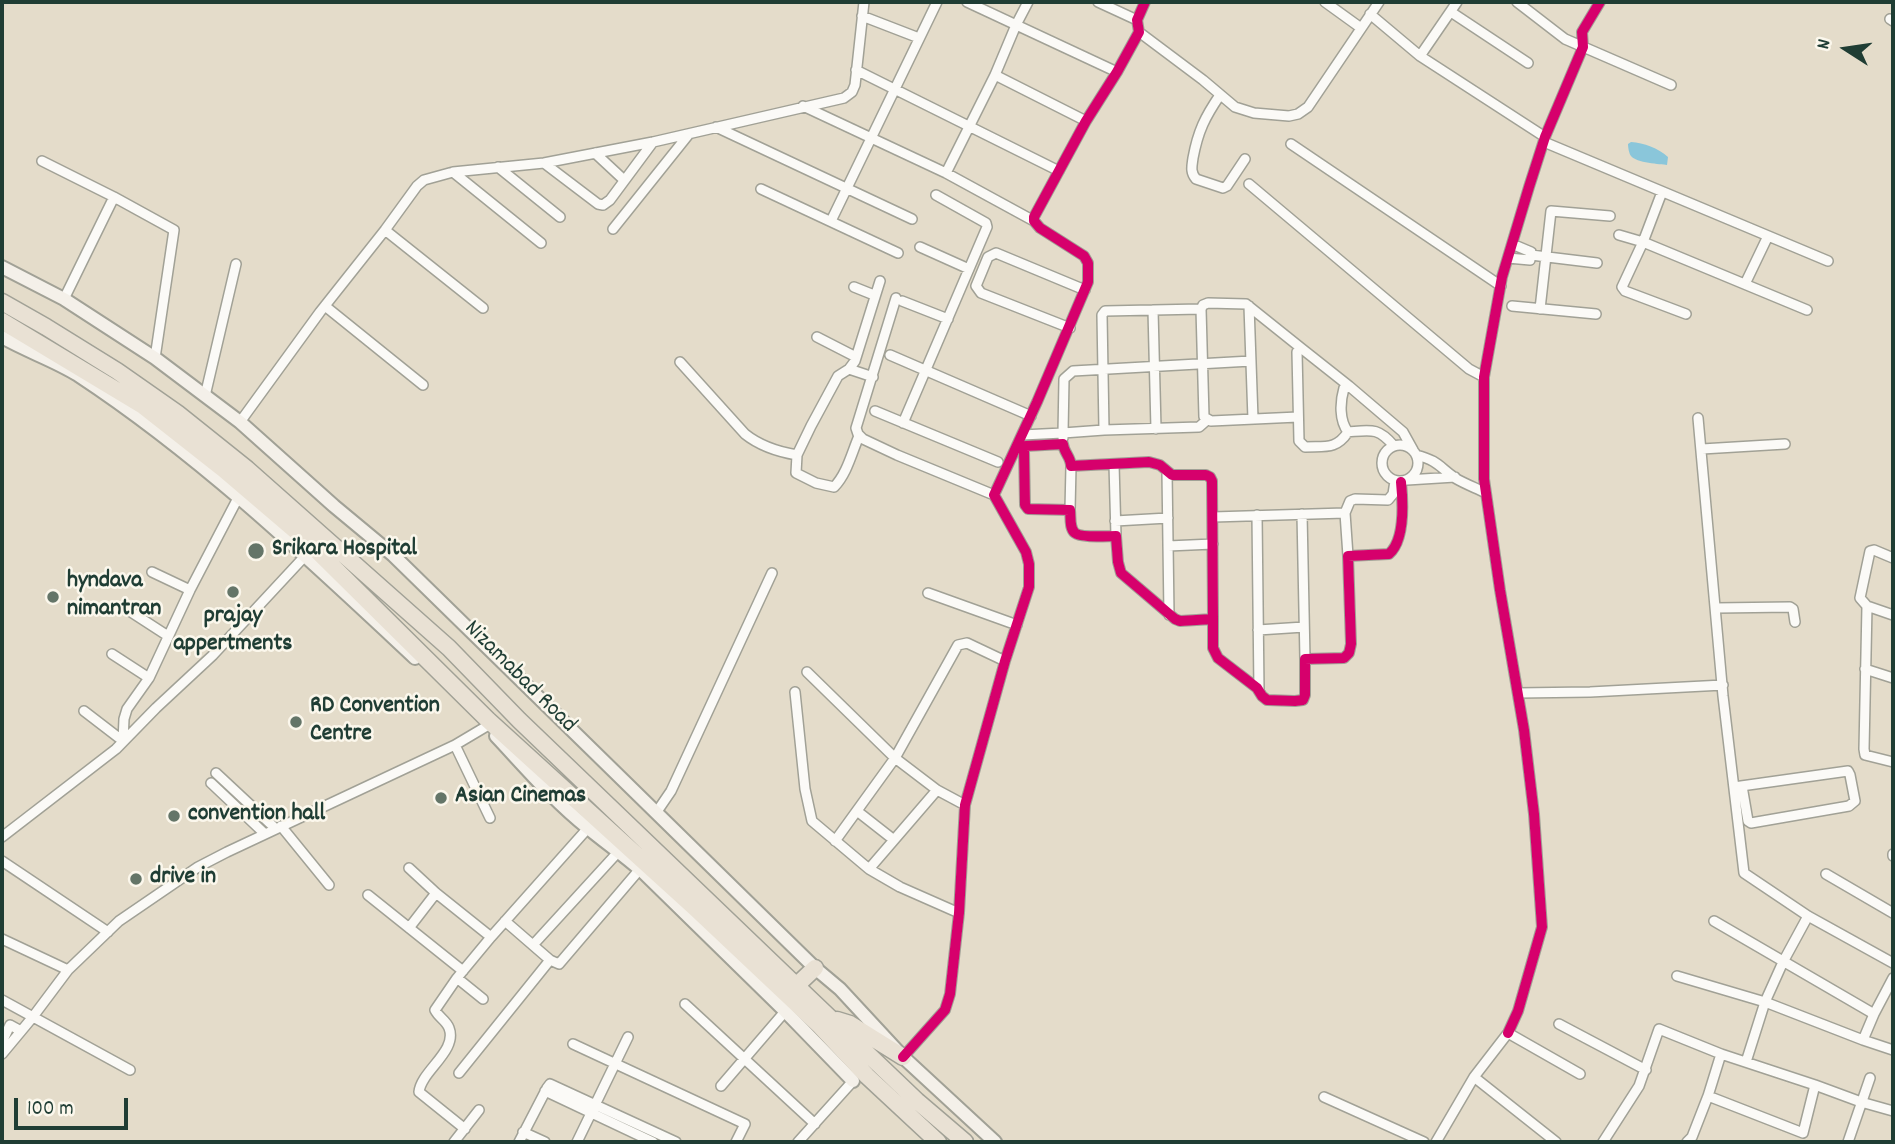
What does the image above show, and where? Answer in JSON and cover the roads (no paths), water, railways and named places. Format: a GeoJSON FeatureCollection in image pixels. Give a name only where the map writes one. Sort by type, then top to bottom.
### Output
{"type":"FeatureCollection","features":[{"type":"Feature","properties":{"kind":"highway","name":"Nizamabad Road"},"geometry":{"type":"LineString","coordinates":[[2,302],[117,371],[177,413],[206,446],[304,539],[489,724],[695,908],[860,1078],[939,1142]]}},
{"type":"Feature","properties":{"kind":"highway","name":"Nizamabad Road"},"geometry":{"type":"LineString","coordinates":[[2,321],[143,406],[169,433],[206,446],[247,469],[450,648],[519,720],[917,1101],[965,1142]]}},
{"type":"Feature","properties":{"kind":"highway"},"geometry":{"type":"LineString","coordinates":[[797,985],[815,968]]}},
{"type":"Feature","properties":{"kind":"highway"},"geometry":{"type":"LineString","coordinates":[[831,1019],[850,1024],[904,1057]]}},
{"type":"Feature","properties":{"kind":"highway"},"geometry":{"type":"LineString","coordinates":[[860,1078],[880,1106]]}},
{"type":"Feature","properties":{"kind":"main road","name":"Nizamabad Road"},"geometry":{"type":"LineString","coordinates":[[2,267],[64,299],[155,358],[240,422],[393,555],[815,968],[840,989],[904,1057],[995,1142]]}},
{"type":"Feature","properties":{"kind":"main road","name":"Nizamabad Road"},"geometry":{"type":"LineString","coordinates":[[2,337],[75,374],[169,433],[489,724],[551,794],[587,828],[640,869],[790,1007]]}},
{"type":"Feature","properties":{"kind":"street"},"geometry":{"type":"LineString","coordinates":[[240,422],[325,306],[424,180],[453,172],[544,163],[653,142],[844,98],[855,85],[864,2]]}},
{"type":"Feature","properties":{"kind":"street"},"geometry":{"type":"LineString","coordinates":[[831,221],[937,2]]}},
{"type":"Feature","properties":{"kind":"street"},"geometry":{"type":"LineString","coordinates":[[967,2],[1117,72]]}},
{"type":"Feature","properties":{"kind":"street"},"geometry":{"type":"LineString","coordinates":[[946,173],[1028,2]]}},
{"type":"Feature","properties":{"kind":"street"},"geometry":{"type":"LineString","coordinates":[[1098,2],[1137,20]]}},
{"type":"Feature","properties":{"kind":"street"},"geometry":{"type":"LineString","coordinates":[[1034,221],[1034,216],[1086,121],[1139,32],[1137,20],[1145,2]]}},
{"type":"Feature","properties":{"kind":"street"},"geometry":{"type":"LineString","coordinates":[[1325,2],[1361,28]]}},
{"type":"Feature","properties":{"kind":"street"},"geometry":{"type":"LineString","coordinates":[[1139,32],[1235,107],[1254,113],[1289,116],[1308,107],[1379,2]]}},
{"type":"Feature","properties":{"kind":"street"},"geometry":{"type":"LineString","coordinates":[[1419,56],[1457,2]]}},
{"type":"Feature","properties":{"kind":"street"},"geometry":{"type":"LineString","coordinates":[[1517,2],[1565,39],[1671,85]]}},
{"type":"Feature","properties":{"kind":"street"},"geometry":{"type":"LineString","coordinates":[[1436,1142],[1474,1077],[1508,1033],[1518,1011],[1542,927],[1534,814],[1524,730],[1484,479],[1484,377],[1508,257],[1544,140],[1583,47],[1582,32],[1600,2]]}},
{"type":"Feature","properties":{"kind":"street"},"geometry":{"type":"LineString","coordinates":[[1451,12],[1528,63]]}},
{"type":"Feature","properties":{"kind":"street"},"geometry":{"type":"LineString","coordinates":[[1370,14],[1419,56],[1544,140],[1828,261]]}},
{"type":"Feature","properties":{"kind":"street"},"geometry":{"type":"LineString","coordinates":[[862,16],[919,38]]}},
{"type":"Feature","properties":{"kind":"street"},"geometry":{"type":"LineString","coordinates":[[856,70],[1059,171]]}},
{"type":"Feature","properties":{"kind":"street"},"geometry":{"type":"LineString","coordinates":[[995,75],[1086,121]]}},
{"type":"Feature","properties":{"kind":"street"},"geometry":{"type":"LineString","coordinates":[[1220,95],[1198,132],[1191,167],[1193,176],[1223,188],[1245,159]]}},
{"type":"Feature","properties":{"kind":"street"},"geometry":{"type":"LineString","coordinates":[[803,106],[946,173],[1034,221],[1040,228],[1083,256],[1088,263],[1088,282],[1041,403],[1031,416],[994,495]]}},
{"type":"Feature","properties":{"kind":"street"},"geometry":{"type":"LineString","coordinates":[[716,127],[912,219]]}},
{"type":"Feature","properties":{"kind":"street"},"geometry":{"type":"LineString","coordinates":[[613,229],[689,134]]}},
{"type":"Feature","properties":{"kind":"street"},"geometry":{"type":"LineString","coordinates":[[544,163],[603,205],[610,200],[653,142]]}},
{"type":"Feature","properties":{"kind":"street"},"geometry":{"type":"LineString","coordinates":[[1291,144],[1501,285]]}},
{"type":"Feature","properties":{"kind":"street"},"geometry":{"type":"LineString","coordinates":[[595,153],[624,180]]}},
{"type":"Feature","properties":{"kind":"street"},"geometry":{"type":"LineString","coordinates":[[42,160],[174,230],[155,358]]}},
{"type":"Feature","properties":{"kind":"street"},"geometry":{"type":"LineString","coordinates":[[498,167],[560,217]]}},
{"type":"Feature","properties":{"kind":"street"},"geometry":{"type":"LineString","coordinates":[[453,172],[541,243]]}},
{"type":"Feature","properties":{"kind":"street"},"geometry":{"type":"LineString","coordinates":[[1249,184],[1469,369],[1484,377]]}},
{"type":"Feature","properties":{"kind":"street"},"geometry":{"type":"LineString","coordinates":[[761,190],[898,253]]}},
{"type":"Feature","properties":{"kind":"street"},"geometry":{"type":"LineString","coordinates":[[1662,192],[1622,290],[1686,314]]}},
{"type":"Feature","properties":{"kind":"street"},"geometry":{"type":"LineString","coordinates":[[903,423],[987,224],[936,195]]}},
{"type":"Feature","properties":{"kind":"street"},"geometry":{"type":"LineString","coordinates":[[64,299],[114,197]]}},
{"type":"Feature","properties":{"kind":"street"},"geometry":{"type":"LineString","coordinates":[[1540,309],[1551,211],[1610,216]]}},
{"type":"Feature","properties":{"kind":"street"},"geometry":{"type":"LineString","coordinates":[[385,230],[483,309]]}},
{"type":"Feature","properties":{"kind":"street"},"geometry":{"type":"LineString","coordinates":[[1619,236],[1643,242],[1807,310]]}},
{"type":"Feature","properties":{"kind":"street"},"geometry":{"type":"LineString","coordinates":[[1745,284],[1768,236]]}},
{"type":"Feature","properties":{"kind":"street"},"geometry":{"type":"LineString","coordinates":[[1513,244],[1531,253],[1531,256]]}},
{"type":"Feature","properties":{"kind":"street"},"geometry":{"type":"LineString","coordinates":[[920,247],[969,268]]}},
{"type":"Feature","properties":{"kind":"street"},"geometry":{"type":"LineString","coordinates":[[1070,328],[981,293],[976,286],[988,257],[996,253],[1085,290]]}},
{"type":"Feature","properties":{"kind":"street"},"geometry":{"type":"LineString","coordinates":[[1531,256],[1597,263]]}},
{"type":"Feature","properties":{"kind":"street"},"geometry":{"type":"LineString","coordinates":[[1508,257],[1530,260],[1531,256]]}},
{"type":"Feature","properties":{"kind":"street"},"geometry":{"type":"LineString","coordinates":[[205,396],[236,264]]}},
{"type":"Feature","properties":{"kind":"street"},"geometry":{"type":"LineString","coordinates":[[859,436],[844,472],[834,487],[828,487],[796,472],[797,455],[838,376],[854,363],[880,281]]}},
{"type":"Feature","properties":{"kind":"street"},"geometry":{"type":"LineString","coordinates":[[854,287],[874,295]]}},
{"type":"Feature","properties":{"kind":"street"},"geometry":{"type":"LineString","coordinates":[[904,1057],[945,1010],[950,994],[959,913],[965,806],[1005,661],[1029,587],[1027,552],[994,495],[897,455],[859,436],[856,428],[899,299],[948,319]]}},
{"type":"Feature","properties":{"kind":"street"},"geometry":{"type":"LineString","coordinates":[[1208,420],[1204,417],[1201,309],[1208,303],[1241,303],[1249,306],[1403,432],[1414,453],[1418,467],[1416,472],[1401,481],[1388,499],[1350,500],[1345,513],[1351,644],[1349,653],[1344,658],[1305,659]]}},
{"type":"Feature","properties":{"kind":"street"},"geometry":{"type":"LineString","coordinates":[[325,306],[423,385]]}},
{"type":"Feature","properties":{"kind":"street"},"geometry":{"type":"LineString","coordinates":[[1249,306],[1253,419]]}},
{"type":"Feature","properties":{"kind":"street"},"geometry":{"type":"LineString","coordinates":[[1511,306],[1596,314]]}},
{"type":"Feature","properties":{"kind":"street"},"geometry":{"type":"LineString","coordinates":[[1104,430],[1102,315],[1105,311],[1201,309]]}},
{"type":"Feature","properties":{"kind":"street"},"geometry":{"type":"LineString","coordinates":[[1153,310],[1156,429]]}},
{"type":"Feature","properties":{"kind":"street"},"geometry":{"type":"LineString","coordinates":[[817,337],[856,357]]}},
{"type":"Feature","properties":{"kind":"street"},"geometry":{"type":"LineString","coordinates":[[1301,348],[1296,354],[1299,441],[1305,447],[1335,445],[1348,432],[1375,430],[1394,446]]}},
{"type":"Feature","properties":{"kind":"street"},"geometry":{"type":"LineString","coordinates":[[890,355],[1031,416]]}},
{"type":"Feature","properties":{"kind":"street"},"geometry":{"type":"LineString","coordinates":[[1116,536],[1080,536],[1074,533],[1071,526],[1071,461],[1064,453],[1063,444],[1064,379],[1073,371],[1251,361]]}},
{"type":"Feature","properties":{"kind":"street"},"geometry":{"type":"LineString","coordinates":[[680,362],[745,434],[767,446],[797,455]]}},
{"type":"Feature","properties":{"kind":"street"},"geometry":{"type":"LineString","coordinates":[[849,369],[873,377]]}},
{"type":"Feature","properties":{"kind":"street"},"geometry":{"type":"LineString","coordinates":[[1348,432],[1341,416],[1343,390],[1349,386]]}},
{"type":"Feature","properties":{"kind":"street"},"geometry":{"type":"LineString","coordinates":[[876,411],[998,462]]}},
{"type":"Feature","properties":{"kind":"street"},"geometry":{"type":"LineString","coordinates":[[1022,435],[1199,427],[1208,420],[1298,416]]}},
{"type":"Feature","properties":{"kind":"street"},"geometry":{"type":"LineString","coordinates":[[1698,418],[1723,685],[1738,786],[1744,873],[1808,916],[1893,963]]}},
{"type":"Feature","properties":{"kind":"street"},"geometry":{"type":"LineString","coordinates":[[1702,449],[1785,443]]}},
{"type":"Feature","properties":{"kind":"street"},"geometry":{"type":"LineString","coordinates":[[1063,444],[1026,446],[1025,505],[1033,511],[1070,510]]}},
{"type":"Feature","properties":{"kind":"street"},"geometry":{"type":"LineString","coordinates":[[1455,477],[1401,481],[1385,475],[1382,463],[1386,452],[1394,446],[1402,445],[1414,453],[1430,458],[1455,477],[1486,494]]}},
{"type":"Feature","properties":{"kind":"street"},"geometry":{"type":"LineString","coordinates":[[1071,466],[1149,462],[1160,465],[1172,475],[1210,477],[1214,653],[1267,700],[1303,700],[1305,695],[1301,514]]}},
{"type":"Feature","properties":{"kind":"street"},"geometry":{"type":"LineString","coordinates":[[1114,464],[1115,521],[1121,573],[1169,615],[1180,621],[1213,619]]}},
{"type":"Feature","properties":{"kind":"street"},"geometry":{"type":"LineString","coordinates":[[1167,472],[1169,615]]}},
{"type":"Feature","properties":{"kind":"street"},"geometry":{"type":"LineString","coordinates":[[1348,556],[1389,554],[1393,550],[1397,544],[1402,518],[1401,481]]}},
{"type":"Feature","properties":{"kind":"street"},"geometry":{"type":"LineString","coordinates":[[123,741],[127,709],[149,678],[190,590],[239,496]]}},
{"type":"Feature","properties":{"kind":"street"},"geometry":{"type":"LineString","coordinates":[[1213,517],[1345,513]]}},
{"type":"Feature","properties":{"kind":"street"},"geometry":{"type":"LineString","coordinates":[[1257,515],[1259,691]]}},
{"type":"Feature","properties":{"kind":"street"},"geometry":{"type":"LineString","coordinates":[[1115,521],[1168,518]]}},
{"type":"Feature","properties":{"kind":"street"},"geometry":{"type":"LineString","coordinates":[[1168,546],[1213,544]]}},
{"type":"Feature","properties":{"kind":"street"},"geometry":{"type":"LineString","coordinates":[[1893,558],[1874,550],[1870,551],[1860,598],[1867,606],[1893,614]]}},
{"type":"Feature","properties":{"kind":"street"},"geometry":{"type":"LineString","coordinates":[[2,837],[116,749],[213,655],[305,556]]}},
{"type":"Feature","properties":{"kind":"street"},"geometry":{"type":"LineString","coordinates":[[152,572],[190,590]]}},
{"type":"Feature","properties":{"kind":"street"},"geometry":{"type":"LineString","coordinates":[[656,813],[671,791],[772,573]]}},
{"type":"Feature","properties":{"kind":"street"},"geometry":{"type":"LineString","coordinates":[[928,593],[1017,625]]}},
{"type":"Feature","properties":{"kind":"street"},"geometry":{"type":"LineString","coordinates":[[1717,608],[1797,605],[1795,622]]}},
{"type":"Feature","properties":{"kind":"street"},"geometry":{"type":"LineString","coordinates":[[1867,606],[1865,755],[1893,762]]}},
{"type":"Feature","properties":{"kind":"street"},"geometry":{"type":"LineString","coordinates":[[131,612],[168,636]]}},
{"type":"Feature","properties":{"kind":"street"},"geometry":{"type":"LineString","coordinates":[[1258,630],[1304,627]]}},
{"type":"Feature","properties":{"kind":"street"},"geometry":{"type":"LineString","coordinates":[[835,841],[895,758],[958,645],[967,643],[1005,661]]}},
{"type":"Feature","properties":{"kind":"street"},"geometry":{"type":"LineString","coordinates":[[112,654],[149,678]]}},
{"type":"Feature","properties":{"kind":"street"},"geometry":{"type":"LineString","coordinates":[[1865,669],[1893,678]]}},
{"type":"Feature","properties":{"kind":"street"},"geometry":{"type":"LineString","coordinates":[[807,672],[895,758],[937,790],[965,806]]}},
{"type":"Feature","properties":{"kind":"street"},"geometry":{"type":"LineString","coordinates":[[1518,693],[1723,685]]}},
{"type":"Feature","properties":{"kind":"street"},"geometry":{"type":"LineString","coordinates":[[796,692],[805,789],[812,821],[869,869],[900,887],[959,913]]}},
{"type":"Feature","properties":{"kind":"street"},"geometry":{"type":"LineString","coordinates":[[85,711],[123,741]]}},
{"type":"Feature","properties":{"kind":"street"},"geometry":{"type":"LineString","coordinates":[[2,1054],[68,970],[118,921],[198,867],[455,745],[489,724]]}},
{"type":"Feature","properties":{"kind":"street"},"geometry":{"type":"LineString","coordinates":[[455,745],[490,818]]}},
{"type":"Feature","properties":{"kind":"street"},"geometry":{"type":"LineString","coordinates":[[1848,771],[1855,801],[1849,806],[1751,823],[1748,821],[1738,786],[1848,771]]}},
{"type":"Feature","properties":{"kind":"street"},"geometry":{"type":"LineString","coordinates":[[216,773],[279,827],[329,885]]}},
{"type":"Feature","properties":{"kind":"street"},"geometry":{"type":"LineString","coordinates":[[211,783],[265,834]]}},
{"type":"Feature","properties":{"kind":"street"},"geometry":{"type":"LineString","coordinates":[[869,869],[937,790]]}},
{"type":"Feature","properties":{"kind":"street"},"geometry":{"type":"LineString","coordinates":[[857,811],[894,841]]}},
{"type":"Feature","properties":{"kind":"street"},"geometry":{"type":"LineString","coordinates":[[465,1129],[419,1092],[419,1086],[449,1043],[449,1028],[435,1010],[460,974],[587,828]]}},
{"type":"Feature","properties":{"kind":"street"},"geometry":{"type":"LineString","coordinates":[[533,945],[619,851]]}},
{"type":"Feature","properties":{"kind":"street"},"geometry":{"type":"LineString","coordinates":[[2,861],[108,932]]}},
{"type":"Feature","properties":{"kind":"street"},"geometry":{"type":"LineString","coordinates":[[409,868],[491,937]]}},
{"type":"Feature","properties":{"kind":"street"},"geometry":{"type":"LineString","coordinates":[[505,921],[550,960],[557,964],[562,963],[640,869]]}},
{"type":"Feature","properties":{"kind":"street"},"geometry":{"type":"LineString","coordinates":[[1826,874],[1893,913]]}},
{"type":"Feature","properties":{"kind":"street"},"geometry":{"type":"LineString","coordinates":[[408,928],[436,893]]}},
{"type":"Feature","properties":{"kind":"street"},"geometry":{"type":"LineString","coordinates":[[368,895],[460,974],[482,999]]}},
{"type":"Feature","properties":{"kind":"street"},"geometry":{"type":"LineString","coordinates":[[1746,1062],[1765,1002],[1808,916]]}},
{"type":"Feature","properties":{"kind":"street"},"geometry":{"type":"LineString","coordinates":[[1714,921],[1874,1014]]}},
{"type":"Feature","properties":{"kind":"street"},"geometry":{"type":"LineString","coordinates":[[2,939],[68,970]]}},
{"type":"Feature","properties":{"kind":"street"},"geometry":{"type":"LineString","coordinates":[[459,1073],[550,960]]}},
{"type":"Feature","properties":{"kind":"street"},"geometry":{"type":"LineString","coordinates":[[1677,976],[1765,1002],[1893,1050]]}},
{"type":"Feature","properties":{"kind":"street"},"geometry":{"type":"LineString","coordinates":[[1863,1040],[1893,978]]}},
{"type":"Feature","properties":{"kind":"street"},"geometry":{"type":"LineString","coordinates":[[2,1000],[131,1070]]}},
{"type":"Feature","properties":{"kind":"street"},"geometry":{"type":"LineString","coordinates":[[685,1004],[815,1124]]}},
{"type":"Feature","properties":{"kind":"street"},"geometry":{"type":"LineString","coordinates":[[722,1086],[790,1007]]}},
{"type":"Feature","properties":{"kind":"street"},"geometry":{"type":"LineString","coordinates":[[2,1042],[16,1009]]}},
{"type":"Feature","properties":{"kind":"street"},"geometry":{"type":"LineString","coordinates":[[1559,1024],[1646,1070]]}},
{"type":"Feature","properties":{"kind":"street"},"geometry":{"type":"LineString","coordinates":[[10,1025],[21,1031]]}},
{"type":"Feature","properties":{"kind":"street"},"geometry":{"type":"LineString","coordinates":[[1603,1142],[1629,1103],[1646,1070],[1660,1029],[1721,1054],[1893,1111]]}},
{"type":"Feature","properties":{"kind":"street"},"geometry":{"type":"LineString","coordinates":[[1508,1033],[1580,1074]]}},
{"type":"Feature","properties":{"kind":"street"},"geometry":{"type":"LineString","coordinates":[[577,1142],[628,1037]]}},
{"type":"Feature","properties":{"kind":"street"},"geometry":{"type":"LineString","coordinates":[[573,1044],[745,1125],[736,1142]]}},
{"type":"Feature","properties":{"kind":"street"},"geometry":{"type":"LineString","coordinates":[[1687,1142],[1692,1137],[1708,1096],[1721,1054]]}},
{"type":"Feature","properties":{"kind":"street"},"geometry":{"type":"LineString","coordinates":[[1474,1077],[1556,1142]]}},
{"type":"Feature","properties":{"kind":"street"},"geometry":{"type":"LineString","coordinates":[[798,1142],[860,1078]]}},
{"type":"Feature","properties":{"kind":"street"},"geometry":{"type":"LineString","coordinates":[[1848,1142],[1870,1078]]}},
{"type":"Feature","properties":{"kind":"street"},"geometry":{"type":"LineString","coordinates":[[1708,1096],[1801,1137],[1815,1085]]}},
{"type":"Feature","properties":{"kind":"street"},"geometry":{"type":"LineString","coordinates":[[519,1142],[545,1091],[592,1108],[656,1140],[676,1142]]}},
{"type":"Feature","properties":{"kind":"street"},"geometry":{"type":"LineString","coordinates":[[1324,1097],[1424,1142]]}},
{"type":"Feature","properties":{"kind":"street"},"geometry":{"type":"LineString","coordinates":[[454,1142],[480,1110]]}},
{"type":"Feature","properties":{"kind":"street"},"geometry":{"type":"LineString","coordinates":[[523,1132],[545,1142]]}},
{"type":"Feature","properties":{"kind":"water"},"geometry":{"type":"Polygon","coordinates":[[[1631,142],[1660,151],[1668,157],[1667,165],[1634,158],[1628,149],[1631,142]]]}},
{"type":"Feature","properties":{"kind":"place","name":"Srikara Hospital"},"geometry":{"type":"Point","coordinates":[256,551]}},
{"type":"Feature","properties":{"kind":"place","name":"prajay appertments"},"geometry":{"type":"Point","coordinates":[233,592]}},
{"type":"Feature","properties":{"kind":"place","name":"hyndava nimantran"},"geometry":{"type":"Point","coordinates":[53,597]}},
{"type":"Feature","properties":{"kind":"place","name":"RD Convention Centre"},"geometry":{"type":"Point","coordinates":[296,722]}},
{"type":"Feature","properties":{"kind":"place","name":"Asian Cinemas"},"geometry":{"type":"Point","coordinates":[441,798]}},
{"type":"Feature","properties":{"kind":"place","name":"convention hall"},"geometry":{"type":"Point","coordinates":[174,816]}},
{"type":"Feature","properties":{"kind":"place","name":"drive in"},"geometry":{"type":"Point","coordinates":[136,879]}}]}
